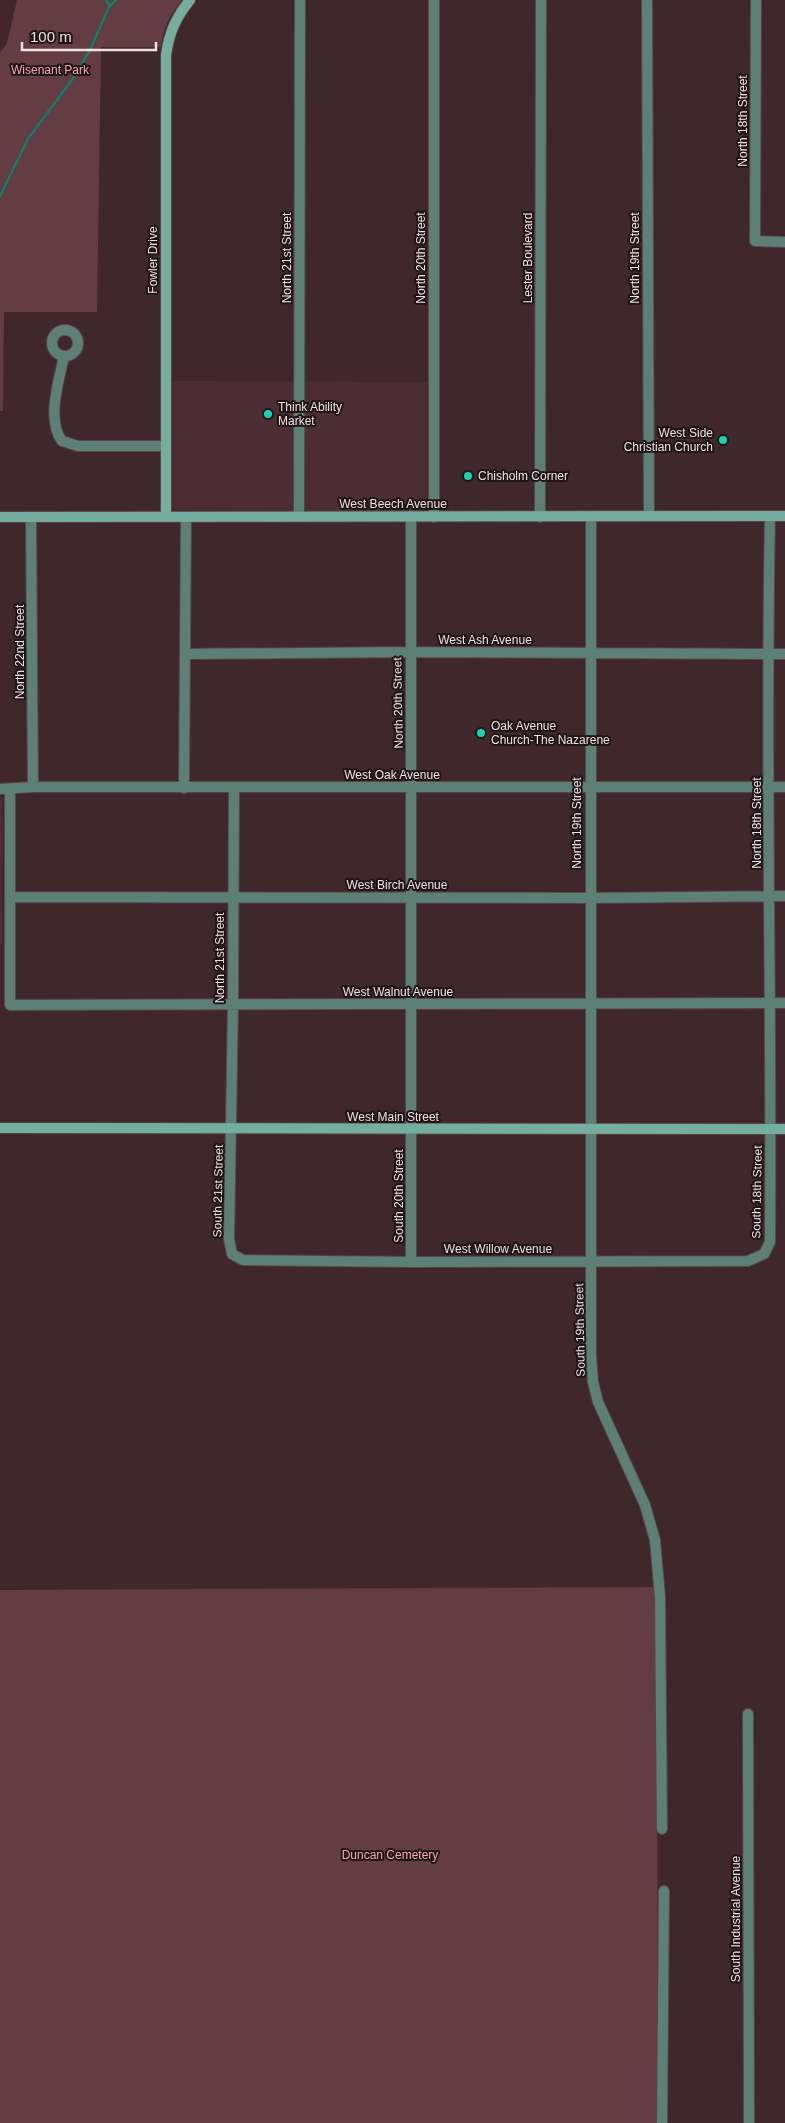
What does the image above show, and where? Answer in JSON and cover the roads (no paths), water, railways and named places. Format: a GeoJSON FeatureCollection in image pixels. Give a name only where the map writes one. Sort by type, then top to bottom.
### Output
{"type":"FeatureCollection","features":[{"type":"Feature","properties":{"kind":"street","name":"North 21st Street"},"geometry":{"type":"LineString","coordinates":[[300,0],[300,516]]}},
{"type":"Feature","properties":{"kind":"street","name":"North 20th Street"},"geometry":{"type":"LineString","coordinates":[[434,0],[434,516]]}},
{"type":"Feature","properties":{"kind":"street","name":"Lester Boulevard"},"geometry":{"type":"LineString","coordinates":[[540,517],[541,0]]}},
{"type":"Feature","properties":{"kind":"street","name":"North 19th Street"},"geometry":{"type":"LineString","coordinates":[[647,0],[648,516]]}},
{"type":"Feature","properties":{"kind":"street","name":"North 18th Street"},"geometry":{"type":"LineString","coordinates":[[756,0],[755,241],[785,242]]}},
{"type":"Feature","properties":{"kind":"street","name":"Fowler Drive"},"geometry":{"type":"LineString","coordinates":[[166,516],[166,55],[169,35],[175,19],[187,4]]}},
{"type":"Feature","properties":{"kind":"street"},"geometry":{"type":"LineString","coordinates":[[64,356],[56,398],[55,419],[55,427],[62,441],[78,446],[166,446]]}},
{"type":"Feature","properties":{"kind":"street"},"geometry":{"type":"LineString","coordinates":[[184,788],[186,516]]}},
{"type":"Feature","properties":{"kind":"street","name":"North 20th Street"},"geometry":{"type":"LineString","coordinates":[[411,516],[412,1129]]}},
{"type":"Feature","properties":{"kind":"street","name":"North 18th Street"},"geometry":{"type":"LineString","coordinates":[[770,516],[768,653],[771,1129]]}},
{"type":"Feature","properties":{"kind":"street","name":"West Beech Avenue"},"geometry":{"type":"LineString","coordinates":[[0,517],[785,516]]}},
{"type":"Feature","properties":{"kind":"street","name":"North 22nd Street"},"geometry":{"type":"LineString","coordinates":[[31,517],[33,787]]}},
{"type":"Feature","properties":{"kind":"street","name":"North 19th Street"},"geometry":{"type":"LineString","coordinates":[[591,517],[590,1003],[592,1129]]}},
{"type":"Feature","properties":{"kind":"street","name":"West Ash Avenue"},"geometry":{"type":"LineString","coordinates":[[186,654],[410,652],[785,654]]}},
{"type":"Feature","properties":{"kind":"street","name":"West Oak Avenue"},"geometry":{"type":"LineString","coordinates":[[5,789],[33,787],[785,787]]}},
{"type":"Feature","properties":{"kind":"street","name":"North 21st Street"},"geometry":{"type":"LineString","coordinates":[[232,1128],[234,788]]}},
{"type":"Feature","properties":{"kind":"street"},"geometry":{"type":"LineString","coordinates":[[5,789],[10,898]]}},
{"type":"Feature","properties":{"kind":"street","name":"West Birch Avenue"},"geometry":{"type":"LineString","coordinates":[[10,898],[785,896]]}},
{"type":"Feature","properties":{"kind":"street","name":"West Walnut Avenue"},"geometry":{"type":"LineString","coordinates":[[10,898],[10,1006],[785,1003]]}},
{"type":"Feature","properties":{"kind":"street","name":"West Main Street"},"geometry":{"type":"LineString","coordinates":[[0,1128],[785,1129]]}},
{"type":"Feature","properties":{"kind":"street","name":"South 21st Street"},"geometry":{"type":"LineString","coordinates":[[232,1128],[229,1239],[232,1254]]}},
{"type":"Feature","properties":{"kind":"street","name":"South 20th Street"},"geometry":{"type":"LineString","coordinates":[[411,1262],[412,1129]]}},
{"type":"Feature","properties":{"kind":"street","name":"South 19th Street"},"geometry":{"type":"LineString","coordinates":[[592,1129],[591,1356],[593,1382],[607,1425],[645,1505],[655,1540],[659,1578],[662,1829]]}},
{"type":"Feature","properties":{"kind":"street","name":"South 18th Street"},"geometry":{"type":"LineString","coordinates":[[764,1254],[770,1242],[771,1129]]}},
{"type":"Feature","properties":{"kind":"street","name":"West Willow Avenue"},"geometry":{"type":"LineString","coordinates":[[232,1254],[243,1260],[411,1262],[748,1261],[764,1254]]}},
{"type":"Feature","properties":{"kind":"street","name":"South Industrial Avenue"},"geometry":{"type":"LineString","coordinates":[[748,1714],[749,2123]]}},
{"type":"Feature","properties":{"kind":"street"},"geometry":{"type":"LineString","coordinates":[[662,2123],[664,1891]]}},
{"type":"Feature","properties":{"kind":"waterway"},"geometry":{"type":"LineString","coordinates":[[106,0],[110,6]]}},
{"type":"Feature","properties":{"kind":"waterway"},"geometry":{"type":"LineString","coordinates":[[0,196],[28,139],[74,77],[90,50],[109,7],[116,0]]}},
{"type":"Feature","properties":{"kind":"place","name":"Think Ability Market"},"geometry":{"type":"Point","coordinates":[268,414]}},
{"type":"Feature","properties":{"kind":"place","name":"West Side Christian Church"},"geometry":{"type":"Point","coordinates":[723,440]}},
{"type":"Feature","properties":{"kind":"place","name":"Chisholm Corner"},"geometry":{"type":"Point","coordinates":[468,476]}},
{"type":"Feature","properties":{"kind":"place","name":"Oak Avenue Church-The Nazarene"},"geometry":{"type":"Point","coordinates":[481,733]}},
{"type":"Feature","properties":{"kind":"park label","name":"Wisenant Park"},"geometry":{"type":"Point","coordinates":[50,70]}},
{"type":"Feature","properties":{"kind":"park label","name":"Duncan Cemetery"},"geometry":{"type":"Point","coordinates":[390,1855]}}]}
